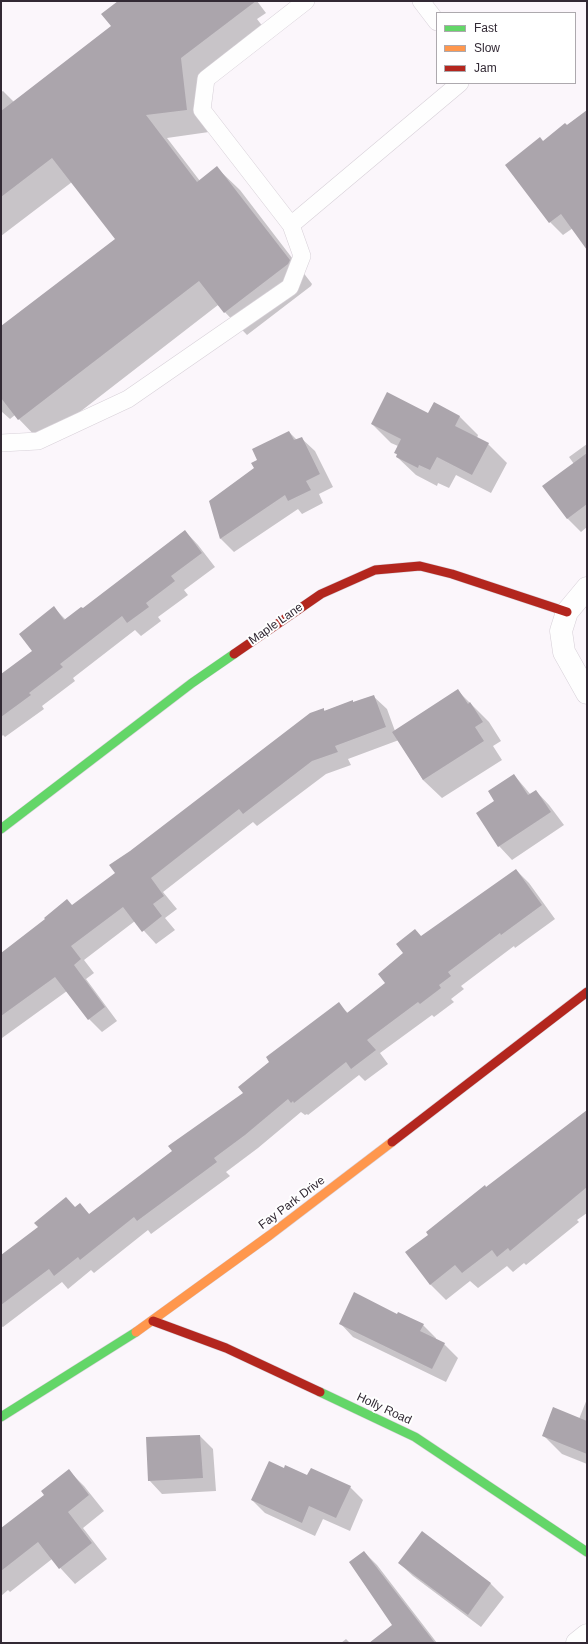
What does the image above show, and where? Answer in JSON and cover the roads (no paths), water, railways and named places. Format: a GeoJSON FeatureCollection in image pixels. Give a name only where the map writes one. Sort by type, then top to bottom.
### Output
{"type":"FeatureCollection","features":[{"type":"Feature","properties":{"kind":"street","name":"Maple Lane"},"geometry":{"type":"LineString","coordinates":[[1,829],[192,683],[321,594],[375,570],[420,566],[452,574],[567,612]]}},
{"type":"Feature","properties":{"kind":"street"},"geometry":{"type":"LineString","coordinates":[[587,588],[567,612],[561,631],[564,652],[587,693]]}},
{"type":"Feature","properties":{"kind":"street","name":"Fay Park Drive"},"geometry":{"type":"LineString","coordinates":[[1,1417],[41,1394],[153,1321],[270,1235],[587,992]]}},
{"type":"Feature","properties":{"kind":"street","name":"Holly Road"},"geometry":{"type":"LineString","coordinates":[[153,1321],[226,1348],[415,1437],[587,1552]]}},
{"type":"Feature","properties":{"kind":"street"},"geometry":{"type":"LineString","coordinates":[[577,1643],[587,1635]]}},
{"type":"Feature","properties":{"kind":"lane"},"geometry":{"type":"LineString","coordinates":[[1,443],[38,441],[128,399],[290,287],[302,256],[291,225],[202,110],[206,79],[306,1]]}},
{"type":"Feature","properties":{"kind":"lane"},"geometry":{"type":"LineString","coordinates":[[421,1],[436,21]]}},
{"type":"Feature","properties":{"kind":"lane"},"geometry":{"type":"LineString","coordinates":[[291,225],[459,84]]}}]}
